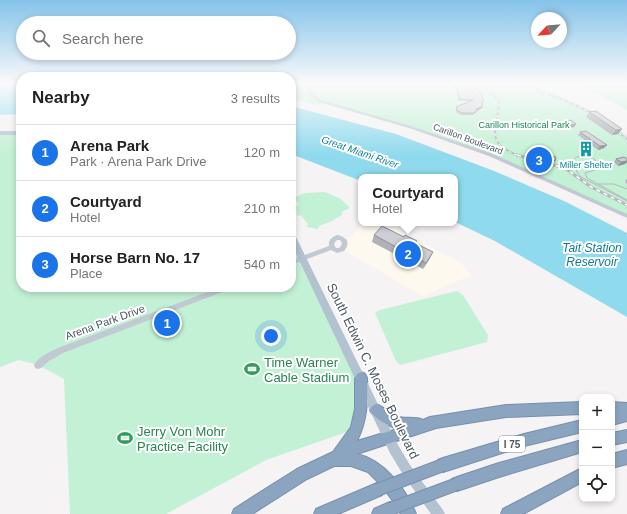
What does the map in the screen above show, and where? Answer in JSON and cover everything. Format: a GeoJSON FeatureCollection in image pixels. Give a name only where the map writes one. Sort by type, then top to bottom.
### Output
{"type":"FeatureCollection","features":[{"type":"Feature","properties":{"kind":"highway"},"geometry":{"type":"LineString","coordinates":[[330,460],[345,448],[358,428],[362,404],[361,378]]}},
{"type":"Feature","properties":{"kind":"highway"},"geometry":{"type":"LineString","coordinates":[[376,410],[397,424],[405,425],[436,422],[506,411],[579,408]]}},
{"type":"Feature","properties":{"kind":"highway"},"geometry":{"type":"LineString","coordinates":[[615,408],[627,409]]}},
{"type":"Feature","properties":{"kind":"highway"},"geometry":{"type":"LineString","coordinates":[[615,418],[627,415]]}},
{"type":"Feature","properties":{"kind":"highway"},"geometry":{"type":"LineString","coordinates":[[239,514],[302,474],[330,460],[354,449],[436,422]]}},
{"type":"Feature","properties":{"kind":"highway","name":"I 75"},"geometry":{"type":"LineString","coordinates":[[321,514],[443,465],[524,440],[579,427]]}},
{"type":"Feature","properties":{"kind":"highway"},"geometry":{"type":"LineString","coordinates":[[615,438],[627,436]]}},
{"type":"Feature","properties":{"kind":"highway","name":"I 75"},"geometry":{"type":"LineString","coordinates":[[384,512],[457,484],[579,447]]}},
{"type":"Feature","properties":{"kind":"highway"},"geometry":{"type":"LineString","coordinates":[[615,460],[627,457]]}},
{"type":"Feature","properties":{"kind":"highway"},"geometry":{"type":"LineString","coordinates":[[330,460],[344,459],[361,461],[376,468],[384,475],[409,514]]}},
{"type":"Feature","properties":{"kind":"highway"},"geometry":{"type":"LineString","coordinates":[[509,513],[579,477]]}},
{"type":"Feature","properties":{"kind":"main road"},"geometry":{"type":"LineString","coordinates":[[0,133],[16,133]]}},
{"type":"Feature","properties":{"kind":"main road","name":"South Edwin C. Moses Boulevard"},"geometry":{"type":"LineString","coordinates":[[296,246],[361,378],[388,437],[406,469],[439,514]]}},
{"type":"Feature","properties":{"kind":"street","name":"Carillon Boulevard"},"geometry":{"type":"LineString","coordinates":[[341,107],[404,125],[483,153],[542,177],[627,216]]}},
{"type":"Feature","properties":{"kind":"street"},"geometry":{"type":"LineString","coordinates":[[296,261],[332,247]]}},
{"type":"Feature","properties":{"kind":"street","name":"Arena Park Drive"},"geometry":{"type":"LineString","coordinates":[[38,365],[61,350],[215,292]]}},
{"type":"Feature","properties":{"kind":"shaded area"},"geometry":{"type":"Polygon","coordinates":[[[360,226],[391,226],[461,263],[472,275],[422,296],[340,248],[360,226]]]}},
{"type":"Feature","properties":{"kind":"green space","name":"Carillon Historical Park"},"geometry":{"type":"Polygon","coordinates":[[[338,107],[583,107],[627,136],[627,216],[542,177],[449,140],[338,107]]]}},
{"type":"Feature","properties":{"kind":"green space"},"geometry":{"type":"Polygon","coordinates":[[[0,133],[16,133],[16,292],[296,292],[296,245],[357,368],[358,428],[266,460],[166,514],[70,514],[64,379],[38,365],[19,360],[0,367],[0,133]]]}},
{"type":"Feature","properties":{"kind":"green space"},"geometry":{"type":"Polygon","coordinates":[[[325,192],[341,199],[350,208],[341,212],[343,214],[332,221],[319,226],[318,229],[307,227],[308,224],[300,215],[297,216],[296,206],[299,205],[296,202],[296,197],[305,193],[325,192]]]}},
{"type":"Feature","properties":{"kind":"green space"},"geometry":{"type":"Polygon","coordinates":[[[457,291],[463,295],[488,335],[487,342],[400,365],[396,361],[375,313],[380,310],[457,291]]]}},
{"type":"Feature","properties":{"kind":"water"},"geometry":{"type":"Polygon","coordinates":[[[0,107],[16,107],[16,114],[0,115],[0,107]]]}},
{"type":"Feature","properties":{"kind":"water","name":"Tait Station Reservoir"},"geometry":{"type":"Polygon","coordinates":[[[296,107],[396,134],[494,171],[564,201],[627,233],[627,317],[495,241],[458,223],[458,174],[358,174],[358,180],[296,156],[296,107]]]}},
{"type":"Feature","properties":{"kind":"building"},"geometry":{"type":"Polygon","coordinates":[[[456,107],[481,107],[476,109],[477,111],[474,113],[462,113],[457,110],[456,107]]]}},
{"type":"Feature","properties":{"kind":"building"},"geometry":{"type":"Polygon","coordinates":[[[596,111],[622,129],[616,130],[589,112],[596,111]]]}},
{"type":"Feature","properties":{"kind":"building"},"geometry":{"type":"Polygon","coordinates":[[[571,120],[576,124],[568,125],[563,122],[571,120]]]}},
{"type":"Feature","properties":{"kind":"building"},"geometry":{"type":"Polygon","coordinates":[[[586,131],[607,145],[600,146],[580,132],[586,131]]]}},
{"type":"Feature","properties":{"kind":"building"},"geometry":{"type":"Polygon","coordinates":[[[532,149],[552,154],[552,156],[556,157],[555,161],[531,155],[532,149]]]}},
{"type":"Feature","properties":{"kind":"building"},"geometry":{"type":"Polygon","coordinates":[[[624,157],[627,161],[621,162],[616,159],[624,157]]]}},
{"type":"Feature","properties":{"kind":"building"},"geometry":{"type":"Polygon","coordinates":[[[382,226],[404,237],[405,235],[417,241],[415,243],[433,252],[426,263],[374,235],[382,226]]]}},
{"type":"Feature","properties":{"kind":"tram line"},"geometry":{"type":"LineString","coordinates":[[627,200],[587,178],[585,173],[601,168],[593,158],[589,156],[581,156],[573,160],[577,172],[581,177],[627,201]]}},
{"type":"Feature","properties":{"kind":"tram line"},"geometry":{"type":"LineString","coordinates":[[598,184],[614,184],[627,189]]}},
{"type":"Feature","properties":{"kind":"railway"},"geometry":{"type":"LineString","coordinates":[[499,107],[495,128],[497,140],[501,146],[519,156]]}},
{"type":"Feature","properties":{"kind":"railway"},"geometry":{"type":"LineString","coordinates":[[579,107],[590,112],[627,139]]}},
{"type":"Feature","properties":{"kind":"railway"},"geometry":{"type":"LineString","coordinates":[[517,155],[565,168],[591,187],[627,205]]}},
{"type":"Feature","properties":{"kind":"place","name":"Miller Shelter"},"geometry":{"type":"Point","coordinates":[586,149]}},
{"type":"Feature","properties":{"kind":"place","name":"Horse Barn No. 17"},"geometry":{"type":"Point","coordinates":[539,160]}},
{"type":"Feature","properties":{"kind":"place","name":"Courtyard"},"geometry":{"type":"Point","coordinates":[408,254]}},
{"type":"Feature","properties":{"kind":"place","name":"Arena Park"},"geometry":{"type":"Point","coordinates":[167,323]}},
{"type":"Feature","properties":{"kind":"place","name":"Time Warner Cable Stadium"},"geometry":{"type":"Point","coordinates":[252,369]}},
{"type":"Feature","properties":{"kind":"place","name":"Jerry Von Mohr Practice Facility"},"geometry":{"type":"Point","coordinates":[125,438]}},
{"type":"Feature","properties":{"kind":"water label","name":"Great Miami River"},"geometry":{"type":"Point","coordinates":[360,152]}}]}
